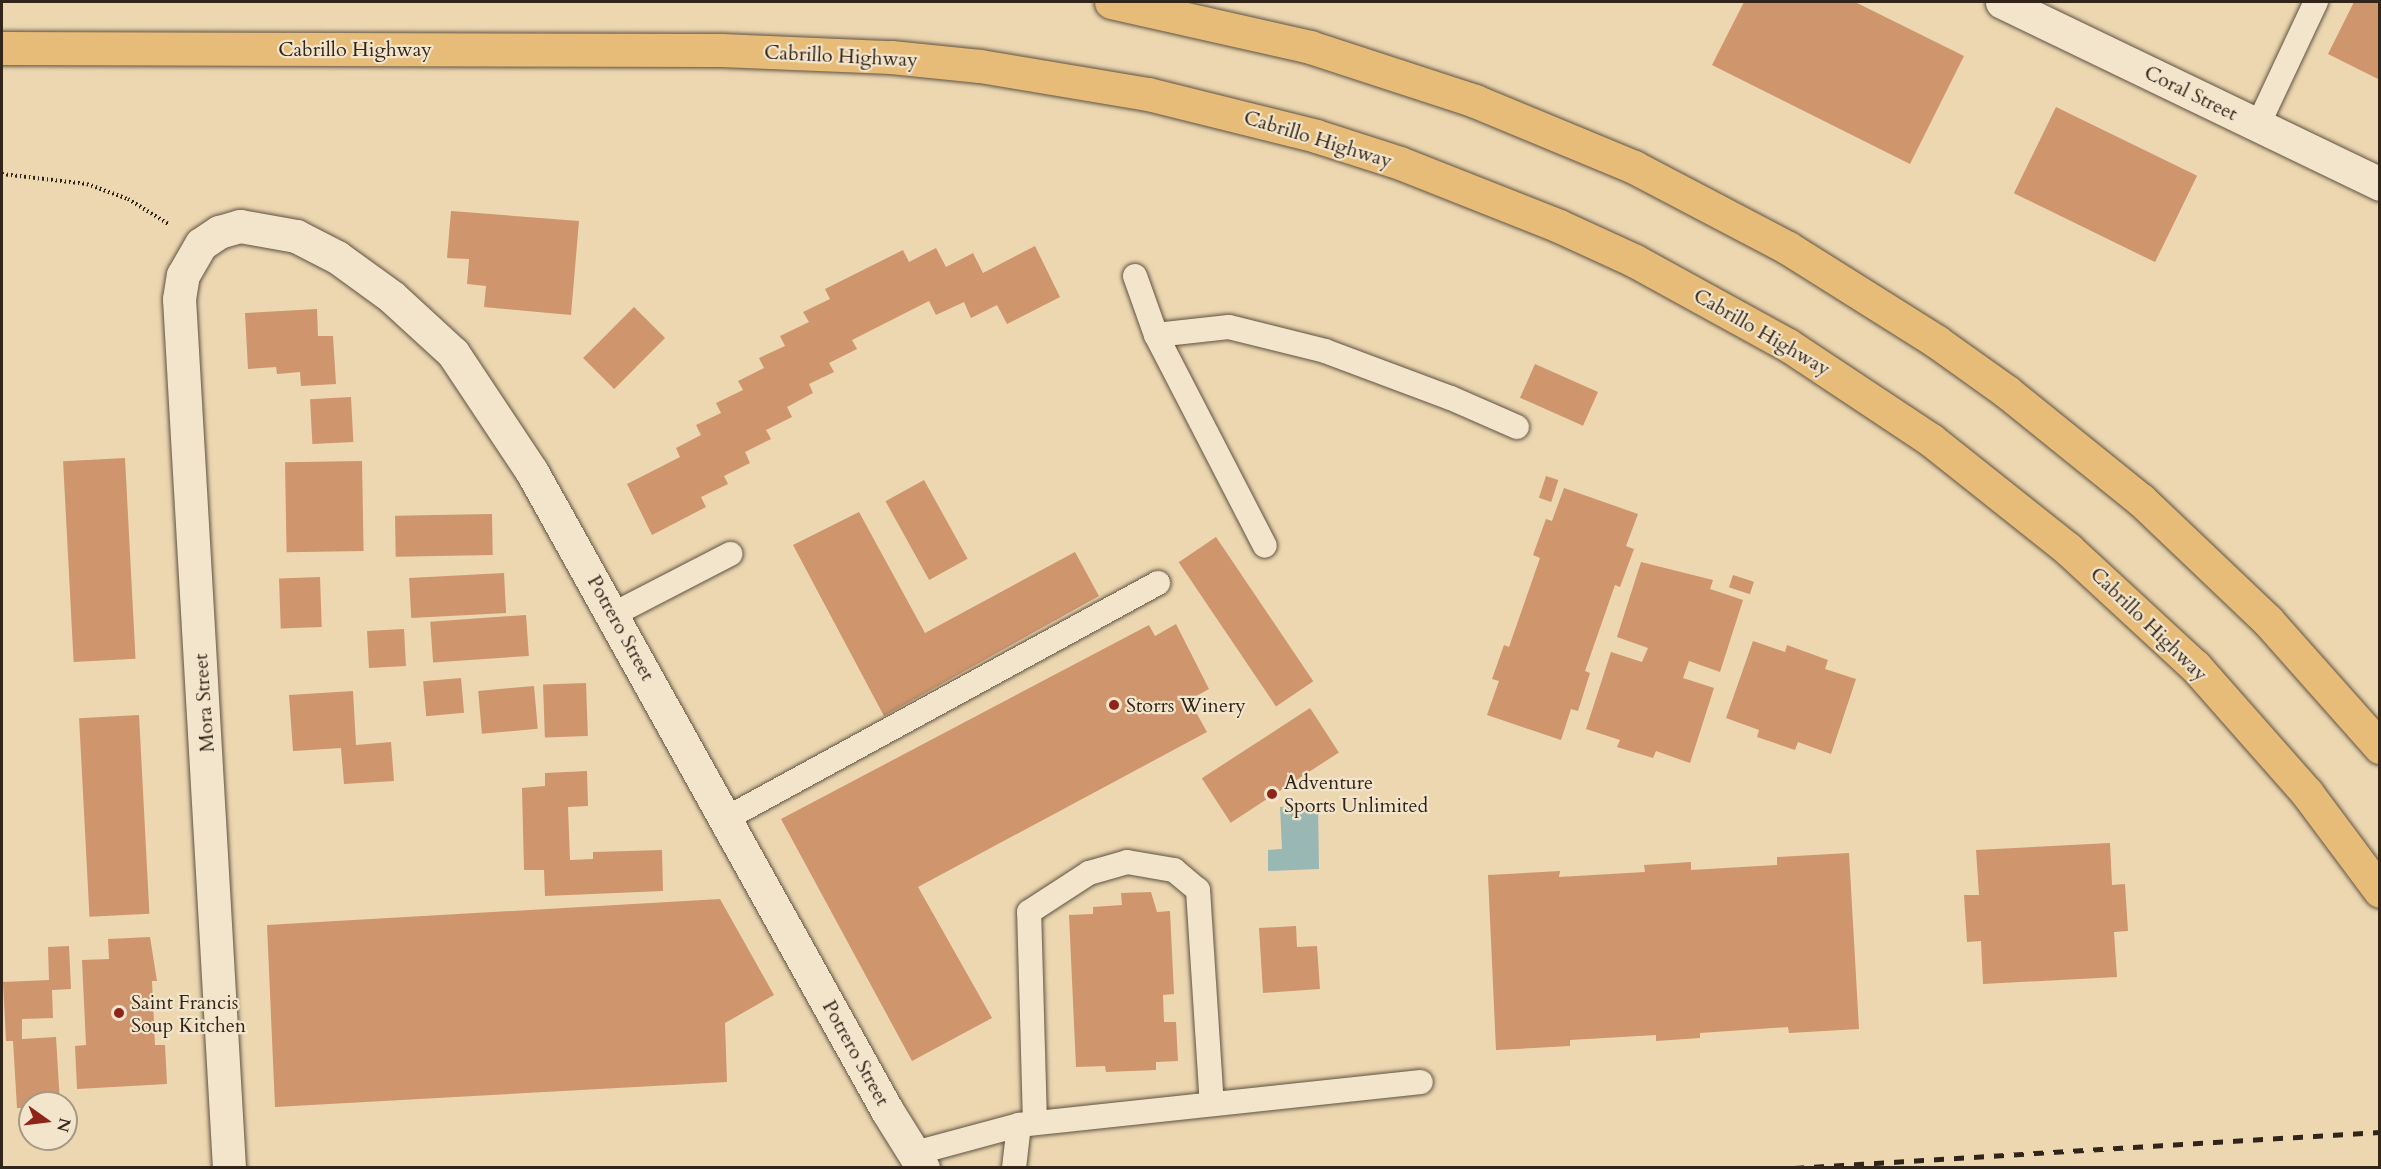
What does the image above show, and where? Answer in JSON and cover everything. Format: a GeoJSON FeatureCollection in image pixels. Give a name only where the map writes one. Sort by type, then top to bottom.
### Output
{"type":"FeatureCollection","features":[{"type":"Feature","properties":{"kind":"highway"},"geometry":{"type":"LineString","coordinates":[[1111,2],[1310,47],[1475,101],[1634,167],[1788,248],[1901,318],[1999,386],[2141,500],[2268,621],[2379,747]]}},
{"type":"Feature","properties":{"kind":"highway","name":"Cabrillo Highway"},"geometry":{"type":"LineString","coordinates":[[2,48],[721,50],[891,57],[990,68],[1148,94],[1316,136],[1400,163],[1559,226],[1635,261],[1788,345],[1940,446],[2068,549],[2195,666],[2307,793],[2379,891]]}},
{"type":"Feature","properties":{"kind":"street","name":"Coral Street"},"geometry":{"type":"LineString","coordinates":[[2002,2],[2379,184]]}},
{"type":"Feature","properties":{"kind":"street","name":"Potrero Street"},"geometry":{"type":"LineString","coordinates":[[201,243],[219,232],[240,226],[296,236],[337,257],[392,297],[453,352],[532,472],[614,614],[919,1160]]}},
{"type":"Feature","properties":{"kind":"street","name":"Mora Street"},"geometry":{"type":"LineString","coordinates":[[201,243],[183,275],[178,299],[229,1167]]}},
{"type":"Feature","properties":{"kind":"lane"},"geometry":{"type":"LineString","coordinates":[[2258,125],[2316,2]]}},
{"type":"Feature","properties":{"kind":"lane"},"geometry":{"type":"LineString","coordinates":[[1136,276],[1156,335],[1265,546]]}},
{"type":"Feature","properties":{"kind":"lane"},"geometry":{"type":"LineString","coordinates":[[1156,335],[1229,327],[1325,351],[1451,398],[1517,428]]}},
{"type":"Feature","properties":{"kind":"lane"},"geometry":{"type":"LineString","coordinates":[[614,614],[730,554]]}},
{"type":"Feature","properties":{"kind":"lane"},"geometry":{"type":"LineString","coordinates":[[727,818],[1158,583]]}},
{"type":"Feature","properties":{"kind":"lane"},"geometry":{"type":"LineString","coordinates":[[1014,1167],[1027,1124],[1029,912],[1089,873],[1127,862],[1174,870],[1198,890],[1212,1104]]}},
{"type":"Feature","properties":{"kind":"lane"},"geometry":{"type":"LineString","coordinates":[[919,1160],[1027,1124],[1420,1082]]}},
{"type":"Feature","properties":{"kind":"path"},"geometry":{"type":"LineString","coordinates":[[2,174],[87,184],[128,199],[201,243]]}},
{"type":"Feature","properties":{"kind":"water"},"geometry":{"type":"Polygon","coordinates":[[[1318,805],[1319,869],[1268,871],[1268,850],[1282,849],[1280,807],[1318,805]]]}},
{"type":"Feature","properties":{"kind":"building"},"geometry":{"type":"Polygon","coordinates":[[[1744,2],[1855,2],[1964,56],[1910,164],[1712,65],[1744,2]]]}},
{"type":"Feature","properties":{"kind":"building"},"geometry":{"type":"Polygon","coordinates":[[[2354,2],[2380,2],[2380,80],[2328,54],[2354,2]]]}},
{"type":"Feature","properties":{"kind":"building"},"geometry":{"type":"Polygon","coordinates":[[[2056,107],[2197,176],[2155,262],[2014,193],[2056,107]]]}},
{"type":"Feature","properties":{"kind":"building"},"geometry":{"type":"Polygon","coordinates":[[[451,211],[579,221],[571,315],[484,307],[486,286],[467,284],[469,259],[447,258],[451,211]]]}},
{"type":"Feature","properties":{"kind":"building"},"geometry":{"type":"Polygon","coordinates":[[[1035,246],[1060,297],[1007,324],[997,305],[971,318],[964,302],[936,315],[929,301],[852,340],[857,349],[829,363],[834,372],[809,384],[813,393],[787,407],[792,417],[766,430],[771,439],[745,452],[750,463],[724,476],[728,484],[701,497],[706,507],[652,535],[627,484],[680,457],[676,448],[701,435],[696,425],[721,413],[716,403],[743,390],[738,381],[764,368],[759,358],[785,346],[780,336],[809,322],[803,312],[830,299],[825,289],[903,250],[909,262],[936,248],[946,267],[973,253],[983,273],[1035,246]]]}},
{"type":"Feature","properties":{"kind":"building"},"geometry":{"type":"Polygon","coordinates":[[[634,307],[665,338],[614,389],[583,358],[634,307]]]}},
{"type":"Feature","properties":{"kind":"building"},"geometry":{"type":"Polygon","coordinates":[[[317,309],[318,336],[333,336],[336,384],[301,386],[300,372],[277,374],[276,367],[248,369],[245,313],[317,309]]]}},
{"type":"Feature","properties":{"kind":"building"},"geometry":{"type":"Polygon","coordinates":[[[1535,364],[1598,392],[1583,426],[1520,398],[1535,364]]]}},
{"type":"Feature","properties":{"kind":"building"},"geometry":{"type":"Polygon","coordinates":[[[351,397],[353,442],[312,444],[310,399],[351,397]]]}},
{"type":"Feature","properties":{"kind":"building"},"geometry":{"type":"Polygon","coordinates":[[[125,458],[136,659],[74,662],[63,461],[125,458]]]}},
{"type":"Feature","properties":{"kind":"building"},"geometry":{"type":"Polygon","coordinates":[[[362,461],[364,551],[287,552],[285,462],[362,461]]]}},
{"type":"Feature","properties":{"kind":"building"},"geometry":{"type":"Polygon","coordinates":[[[1546,476],[1558,480],[1551,502],[1539,498],[1546,476]]]}},
{"type":"Feature","properties":{"kind":"building"},"geometry":{"type":"Polygon","coordinates":[[[924,480],[968,559],[929,580],[886,501],[924,480]]]}},
{"type":"Feature","properties":{"kind":"building"},"geometry":{"type":"Polygon","coordinates":[[[1564,488],[1638,514],[1626,546],[1634,549],[1620,587],[1615,585],[1585,671],[1590,673],[1578,711],[1571,709],[1561,740],[1487,715],[1499,681],[1492,679],[1504,645],[1509,647],[1540,558],[1533,555],[1546,519],[1552,521],[1564,488]]]}},
{"type":"Feature","properties":{"kind":"building"},"geometry":{"type":"Polygon","coordinates":[[[859,512],[925,633],[1075,552],[1099,596],[884,716],[793,545],[859,512]]]}},
{"type":"Feature","properties":{"kind":"building"},"geometry":{"type":"Polygon","coordinates":[[[492,514],[493,555],[396,557],[395,516],[492,514]]]}},
{"type":"Feature","properties":{"kind":"building"},"geometry":{"type":"Polygon","coordinates":[[[1216,537],[1313,681],[1276,706],[1179,562],[1216,537]]]}},
{"type":"Feature","properties":{"kind":"building"},"geometry":{"type":"Polygon","coordinates":[[[1641,562],[1713,580],[1710,589],[1743,600],[1720,672],[1689,661],[1683,678],[1714,688],[1690,763],[1656,751],[1653,758],[1617,747],[1620,740],[1586,729],[1611,652],[1642,662],[1648,648],[1617,637],[1641,562]]]}},
{"type":"Feature","properties":{"kind":"building"},"geometry":{"type":"Polygon","coordinates":[[[504,573],[506,613],[411,618],[409,578],[504,573]]]}},
{"type":"Feature","properties":{"kind":"building"},"geometry":{"type":"Polygon","coordinates":[[[1733,575],[1754,582],[1750,594],[1729,587],[1733,575]]]}},
{"type":"Feature","properties":{"kind":"building"},"geometry":{"type":"Polygon","coordinates":[[[320,577],[322,627],[281,628],[279,578],[320,577]]]}},
{"type":"Feature","properties":{"kind":"building"},"geometry":{"type":"Polygon","coordinates":[[[526,615],[529,656],[433,663],[430,622],[526,615]]]}},
{"type":"Feature","properties":{"kind":"building"},"geometry":{"type":"Polygon","coordinates":[[[1176,624],[1209,689],[1189,700],[1207,732],[918,887],[992,1018],[912,1061],[781,819],[1149,625],[1155,636],[1176,624]]]}},
{"type":"Feature","properties":{"kind":"building"},"geometry":{"type":"Polygon","coordinates":[[[404,629],[406,666],[369,668],[367,631],[404,629]]]}},
{"type":"Feature","properties":{"kind":"building"},"geometry":{"type":"Polygon","coordinates":[[[1753,641],[1785,652],[1787,645],[1828,660],[1825,669],[1856,679],[1831,754],[1798,742],[1795,750],[1757,737],[1759,730],[1726,718],[1753,641]]]}},
{"type":"Feature","properties":{"kind":"building"},"geometry":{"type":"Polygon","coordinates":[[[461,678],[464,713],[426,716],[423,681],[461,678]]]}},
{"type":"Feature","properties":{"kind":"building"},"geometry":{"type":"Polygon","coordinates":[[[586,683],[588,736],[545,737],[543,685],[586,683]]]}},
{"type":"Feature","properties":{"kind":"building"},"geometry":{"type":"Polygon","coordinates":[[[534,686],[538,729],[482,734],[478,691],[534,686]]]}},
{"type":"Feature","properties":{"kind":"building"},"geometry":{"type":"Polygon","coordinates":[[[353,691],[356,745],[391,742],[394,781],[344,784],[341,748],[293,751],[289,695],[353,691]]]}},
{"type":"Feature","properties":{"kind":"building"},"geometry":{"type":"Polygon","coordinates":[[[1310,708],[1339,752],[1231,823],[1202,778],[1310,708]]]}},
{"type":"Feature","properties":{"kind":"building"},"geometry":{"type":"Polygon","coordinates":[[[139,715],[149,914],[89,917],[79,718],[139,715]]]}},
{"type":"Feature","properties":{"kind":"building"},"geometry":{"type":"Polygon","coordinates":[[[587,771],[588,806],[568,807],[570,860],[593,859],[593,852],[662,850],[663,891],[545,896],[544,870],[524,870],[522,788],[545,786],[545,773],[587,771]]]}},
{"type":"Feature","properties":{"kind":"building"},"geometry":{"type":"Polygon","coordinates":[[[2110,843],[2112,885],[2125,884],[2128,931],[2114,932],[2117,977],[1983,984],[1981,941],[1967,942],[1964,895],[1979,895],[1976,850],[2110,843]]]}},
{"type":"Feature","properties":{"kind":"building"},"geometry":{"type":"Polygon","coordinates":[[[1849,853],[1859,1029],[1789,1033],[1788,1027],[1700,1033],[1700,1038],[1656,1041],[1656,1035],[1570,1040],[1570,1046],[1496,1050],[1488,875],[1560,871],[1559,877],[1645,872],[1644,865],[1691,862],[1691,870],[1777,865],[1777,857],[1849,853]]]}},
{"type":"Feature","properties":{"kind":"building"},"geometry":{"type":"Polygon","coordinates":[[[1151,892],[1157,912],[1170,911],[1174,994],[1163,995],[1164,1022],[1176,1022],[1178,1061],[1156,1062],[1156,1070],[1106,1072],[1105,1066],[1076,1067],[1069,915],[1093,914],[1093,907],[1122,905],[1121,893],[1151,892]]]}},
{"type":"Feature","properties":{"kind":"building"},"geometry":{"type":"Polygon","coordinates":[[[720,899],[774,995],[725,1023],[727,1082],[275,1107],[267,925],[720,899]]]}},
{"type":"Feature","properties":{"kind":"building"},"geometry":{"type":"Polygon","coordinates":[[[1296,926],[1297,947],[1317,946],[1320,989],[1263,993],[1259,928],[1296,926]]]}},
{"type":"Feature","properties":{"kind":"building","name":"Saint Francis Soup Kitchen"},"geometry":{"type":"Polygon","coordinates":[[[150,937],[157,981],[152,981],[155,1045],[165,1045],[167,1084],[77,1089],[75,1046],[86,1045],[82,960],[109,959],[108,939],[150,937]]]}},
{"type":"Feature","properties":{"kind":"building"},"geometry":{"type":"Polygon","coordinates":[[[69,946],[71,989],[52,990],[53,1018],[22,1019],[22,1039],[56,1037],[59,1091],[18,1091],[17,1108],[13,1041],[6,1041],[3,982],[49,980],[48,947],[69,946]]]}},
{"type":"Feature","properties":{"kind":"railway"},"geometry":{"type":"LineString","coordinates":[[1794,1168],[2380,1132]]}},
{"type":"Feature","properties":{"kind":"place","name":"Storrs Winery"},"geometry":{"type":"Point","coordinates":[1114,705]}},
{"type":"Feature","properties":{"kind":"place","name":"Adventure Sports Unlimited"},"geometry":{"type":"Point","coordinates":[1272,794]}},
{"type":"Feature","properties":{"kind":"place","name":"Saint Francis Soup Kitchen"},"geometry":{"type":"Point","coordinates":[119,1013]}}]}
